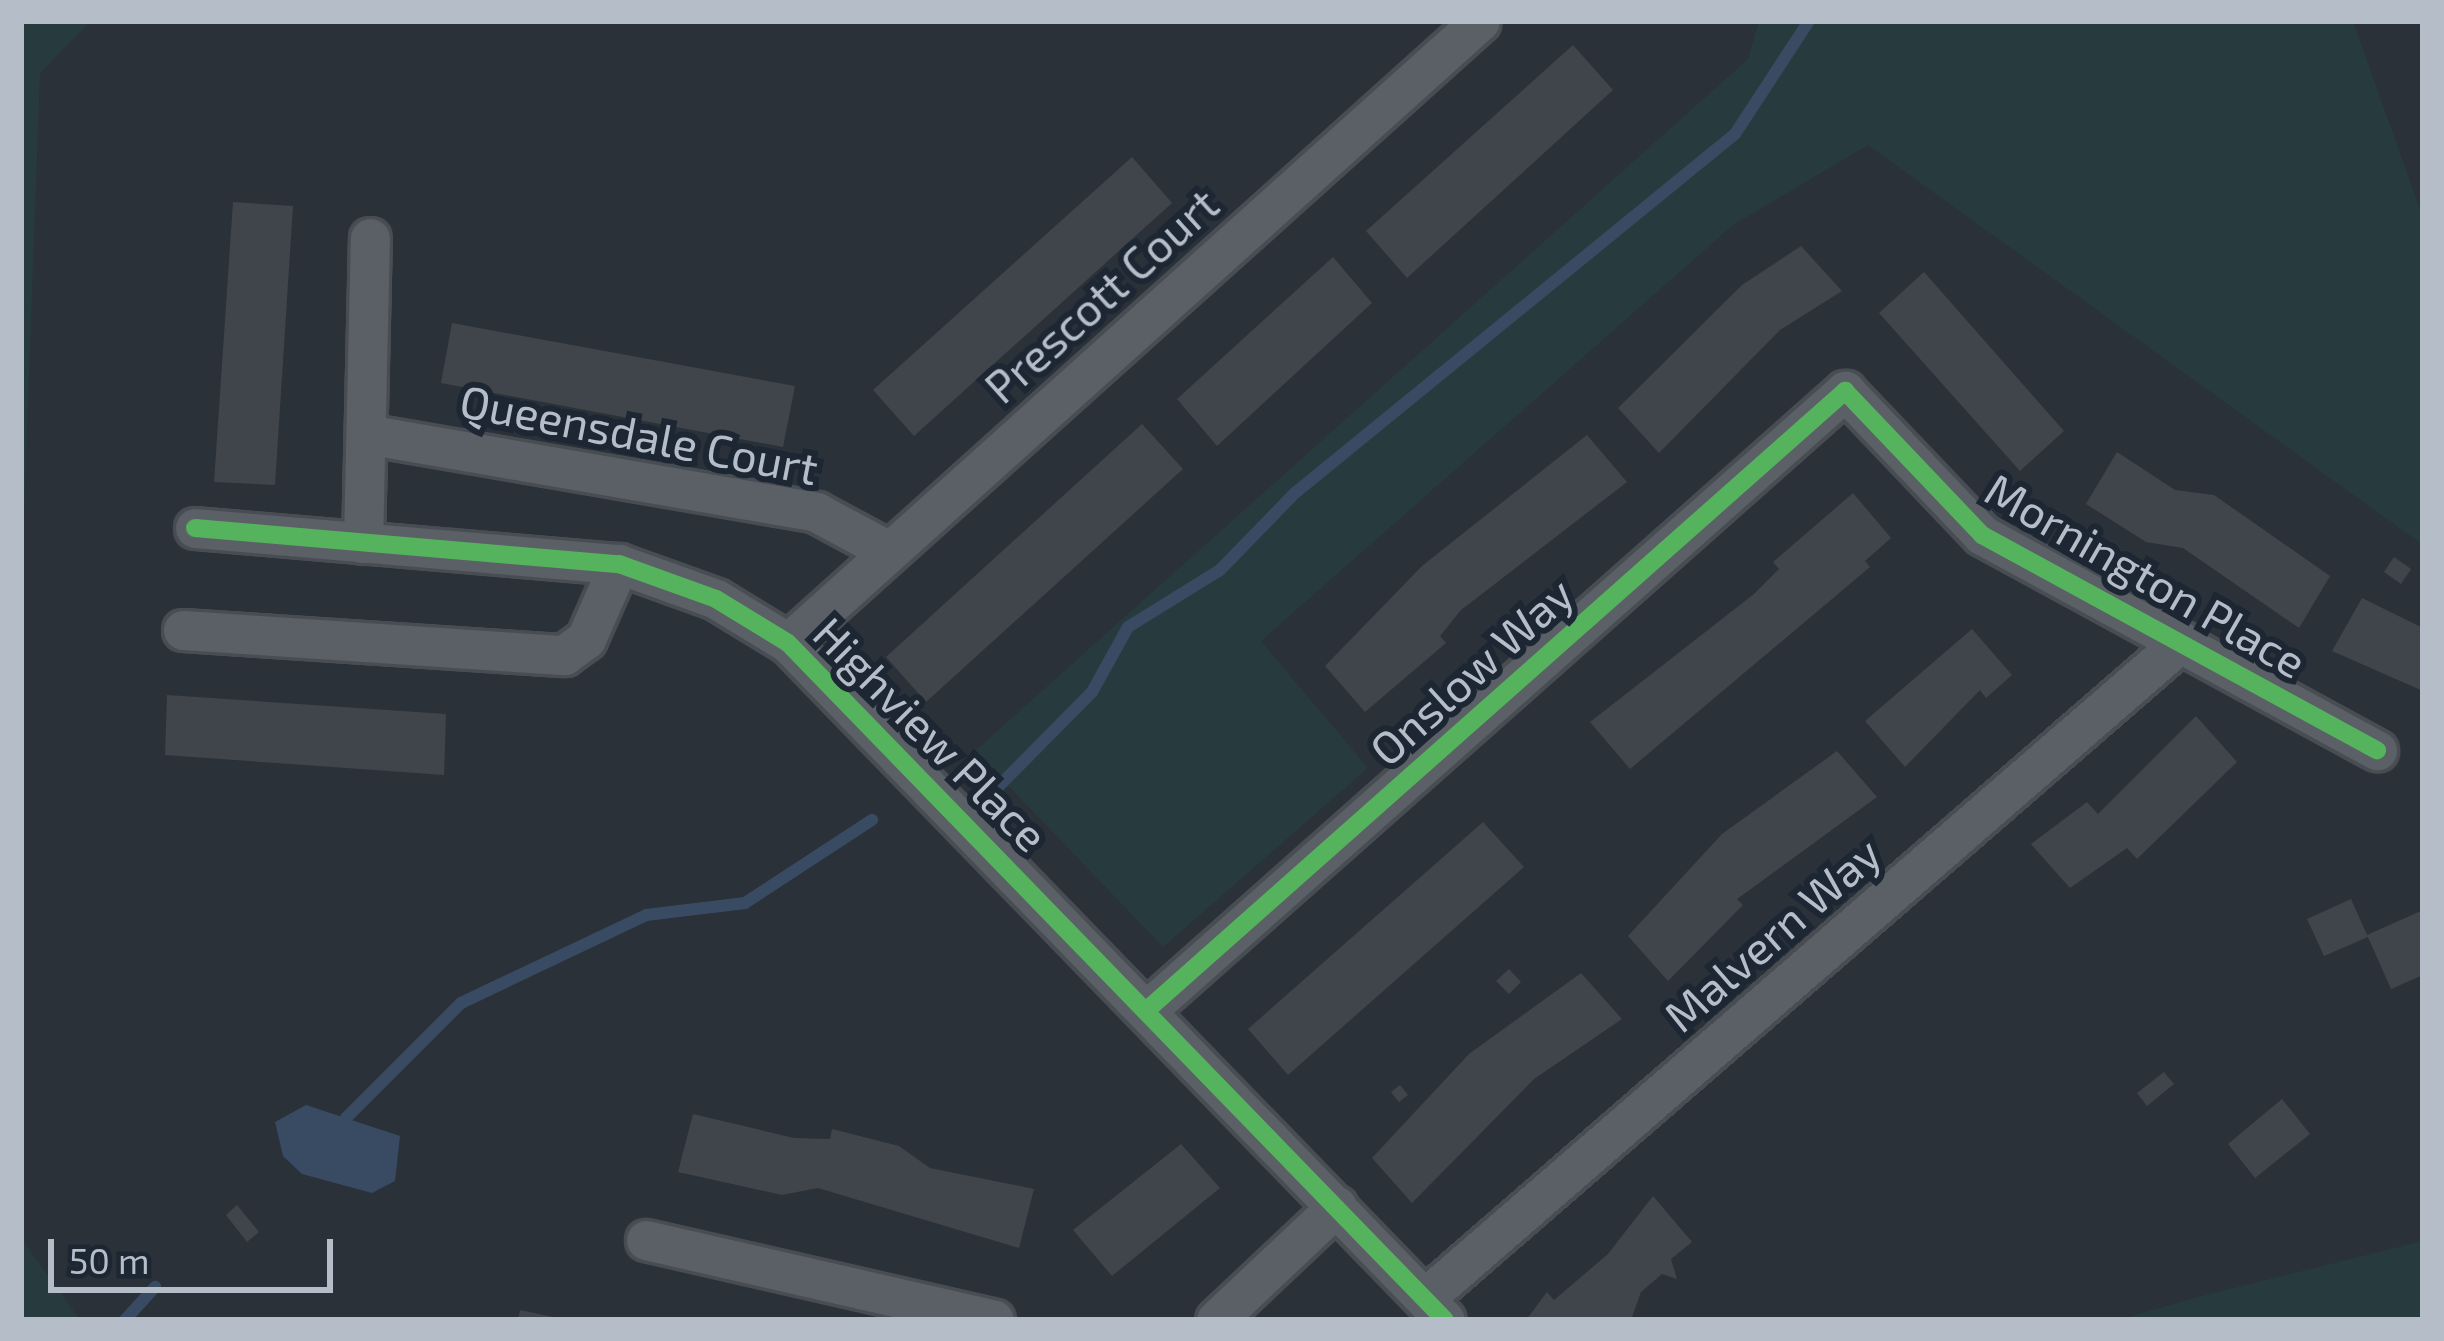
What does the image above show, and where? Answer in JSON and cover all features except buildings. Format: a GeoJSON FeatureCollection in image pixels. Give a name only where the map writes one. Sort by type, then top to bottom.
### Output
{"type":"FeatureCollection","features":[{"type":"Feature","properties":{"kind":"street","name":"Prescott Court"},"geometry":{"type":"LineString","coordinates":[[788,643],[1480,21]]}},
{"type":"Feature","properties":{"kind":"street"},"geometry":{"type":"LineString","coordinates":[[363,543],[370,238]]}},
{"type":"Feature","properties":{"kind":"street","name":"Mornington Place"},"geometry":{"type":"LineString","coordinates":[[1845,391],[1958,517],[2377,750]]}},
{"type":"Feature","properties":{"kind":"street","name":"Onslow Way"},"geometry":{"type":"LineString","coordinates":[[1148,1009],[1845,391]]}},
{"type":"Feature","properties":{"kind":"street","name":"Queensdale Court"},"geometry":{"type":"LineString","coordinates":[[366,434],[816,512],[887,550]]}},
{"type":"Feature","properties":{"kind":"street","name":"Highview Place"},"geometry":{"type":"LineString","coordinates":[[195,528],[619,564],[716,599],[788,643],[1435,1309]]}},
{"type":"Feature","properties":{"kind":"street"},"geometry":{"type":"LineString","coordinates":[[182,630],[564,655],[586,639],[619,564]]}},
{"type":"Feature","properties":{"kind":"street","name":"Malvern Way"},"geometry":{"type":"LineString","coordinates":[[1435,1309],[2182,641]]}},
{"type":"Feature","properties":{"kind":"street"},"geometry":{"type":"LineString","coordinates":[[1216,1320],[1337,1206]]}},
{"type":"Feature","properties":{"kind":"street"},"geometry":{"type":"LineString","coordinates":[[646,1240],[994,1320]]}},
{"type":"Feature","properties":{"kind":"green space"},"geometry":{"type":"Polygon","coordinates":[[[21,21],[91,21],[40,73],[21,600],[21,21]]]}},
{"type":"Feature","properties":{"kind":"green space"},"geometry":{"type":"Polygon","coordinates":[[[1759,21],[2353,21],[2423,218],[2423,545],[1868,145],[1733,225],[1261,641],[1368,768],[1163,947],[975,751],[1748,59],[1759,21]]]}},
{"type":"Feature","properties":{"kind":"green space"},"geometry":{"type":"Polygon","coordinates":[[[21,1238],[80,1320],[21,1320],[21,1238]]]}},
{"type":"Feature","properties":{"kind":"green space"},"geometry":{"type":"Polygon","coordinates":[[[2423,1241],[2423,1320],[2118,1320],[2202,1296],[2423,1241]]]}},
{"type":"Feature","properties":{"kind":"water"},"geometry":{"type":"Polygon","coordinates":[[[306,1105],[400,1136],[395,1181],[372,1193],[302,1174],[283,1156],[275,1122],[306,1105]]]}},
{"type":"Feature","properties":{"kind":"waterway"},"geometry":{"type":"LineString","coordinates":[[998,787],[1092,692],[1128,627],[1220,570],[1295,493],[1735,134],[1809,21]]}},
{"type":"Feature","properties":{"kind":"waterway"},"geometry":{"type":"LineString","coordinates":[[346,1118],[461,1003],[646,915],[745,903],[872,820]]}},
{"type":"Feature","properties":{"kind":"waterway"},"geometry":{"type":"LineString","coordinates":[[125,1320],[155,1287]]}},
{"type":"Feature","properties":{"kind":"cycle path"},"geometry":{"type":"LineString","coordinates":[[1148,1009],[1845,391],[1982,535],[2377,750]]}},
{"type":"Feature","properties":{"kind":"cycle path"},"geometry":{"type":"LineString","coordinates":[[195,528],[619,564],[716,599],[788,643],[1445,1320]]}}]}
